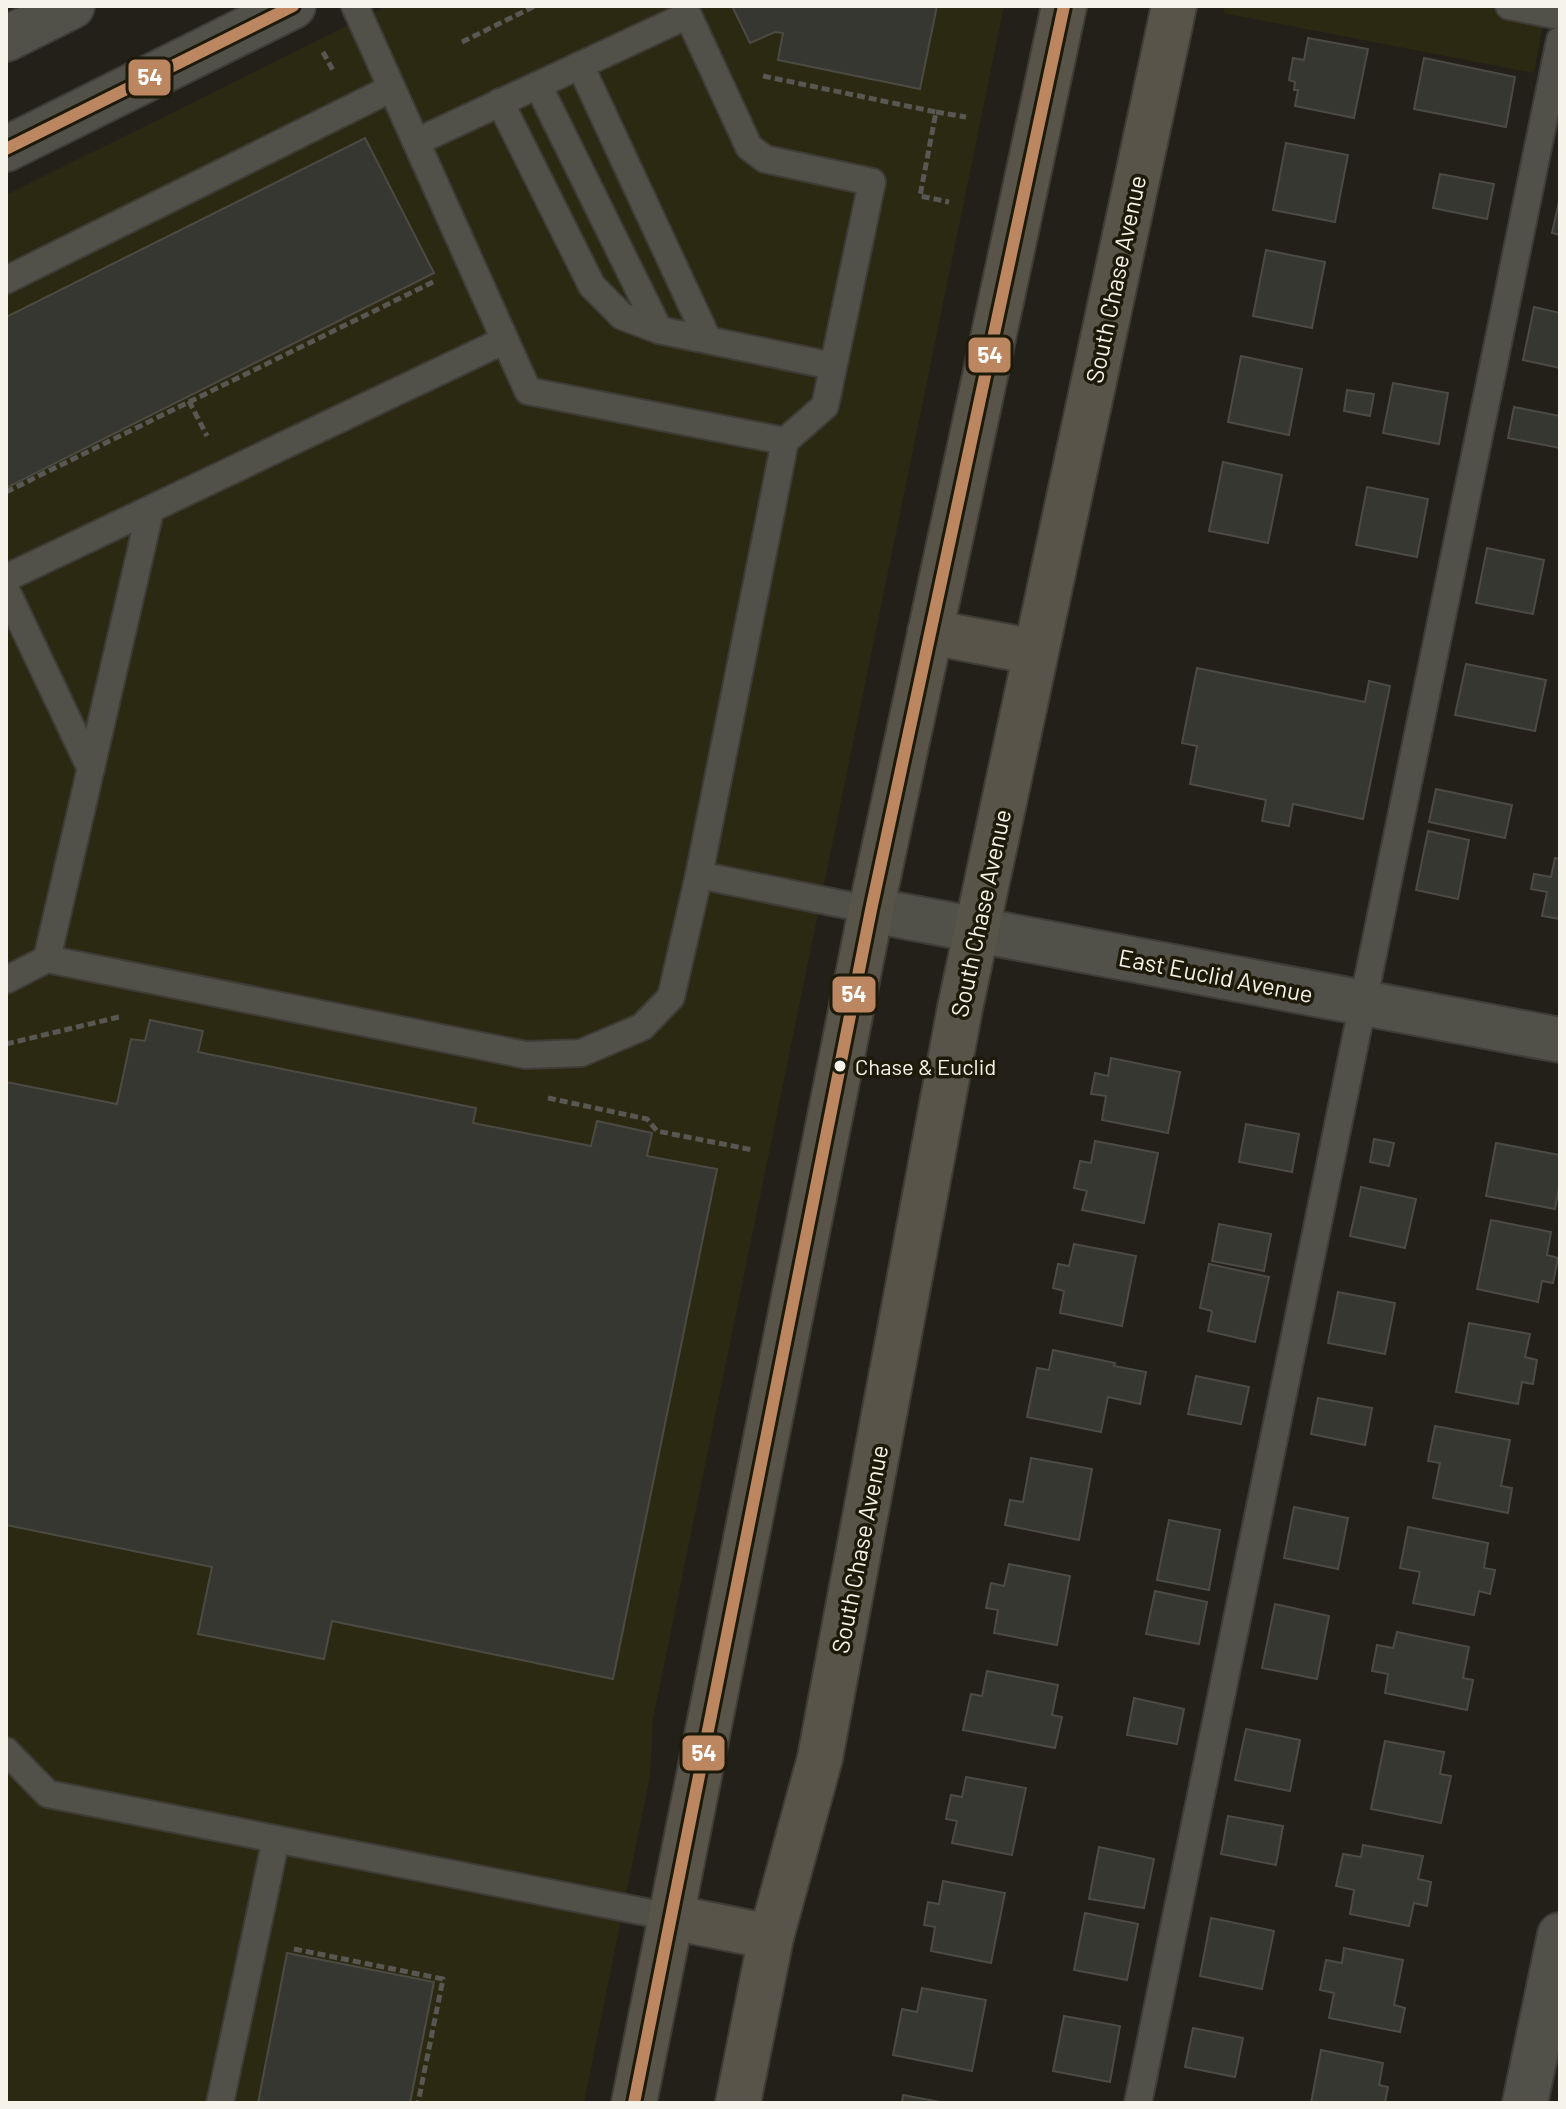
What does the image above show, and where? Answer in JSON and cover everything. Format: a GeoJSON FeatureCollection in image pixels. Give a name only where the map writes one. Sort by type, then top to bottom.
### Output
{"type":"FeatureCollection","features":[{"type":"Feature","properties":{"kind":"main road"},"geometry":{"type":"LineString","coordinates":[[634,2103],[871,910],[1064,6]]}},
{"type":"Feature","properties":{"kind":"main road","name":"South Chase Avenue"},"geometry":{"type":"LineString","coordinates":[[738,2103],[771,1937],[820,1758],[975,929],[1174,6]]}},
{"type":"Feature","properties":{"kind":"main road"},"geometry":{"type":"LineString","coordinates":[[930,632],[1035,652]]}},
{"type":"Feature","properties":{"kind":"main road"},"geometry":{"type":"LineString","coordinates":[[671,1917],[771,1937]]}},
{"type":"Feature","properties":{"kind":"street"},"geometry":{"type":"LineString","coordinates":[[6,39],[72,6]]}},
{"type":"Feature","properties":{"kind":"street"},"geometry":{"type":"LineString","coordinates":[[6,149],[293,6]]}},
{"type":"Feature","properties":{"kind":"street","name":"East Euclid Avenue"},"geometry":{"type":"LineString","coordinates":[[871,910],[1560,1040]]}},
{"type":"Feature","properties":{"kind":"street"},"geometry":{"type":"LineString","coordinates":[[1525,2103],[1560,1935]]}},
{"type":"Feature","properties":{"kind":"lane"},"geometry":{"type":"LineString","coordinates":[[355,6],[528,391],[785,441]]}},
{"type":"Feature","properties":{"kind":"lane"},"geometry":{"type":"LineString","coordinates":[[1509,6],[1560,16]]}},
{"type":"Feature","properties":{"kind":"lane"},"geometry":{"type":"LineString","coordinates":[[6,980],[47,959],[526,1055],[581,1053],[642,1027],[671,997],[699,875],[785,441],[825,406],[872,182],[765,159],[749,147],[688,15],[416,142]]}},
{"type":"Feature","properties":{"kind":"lane"},"geometry":{"type":"LineString","coordinates":[[1138,2103],[1560,40]]}},
{"type":"Feature","properties":{"kind":"lane"},"geometry":{"type":"LineString","coordinates":[[580,65],[708,340]]}},
{"type":"Feature","properties":{"kind":"lane"},"geometry":{"type":"LineString","coordinates":[[538,85],[659,330]]}},
{"type":"Feature","properties":{"kind":"lane"},"geometry":{"type":"LineString","coordinates":[[6,280],[392,88]]}},
{"type":"Feature","properties":{"kind":"lane"},"geometry":{"type":"LineString","coordinates":[[500,102],[592,286],[622,316],[659,330],[833,366]]}},
{"type":"Feature","properties":{"kind":"lane"},"geometry":{"type":"LineString","coordinates":[[6,578],[505,340]]}},
{"type":"Feature","properties":{"kind":"lane"},"geometry":{"type":"LineString","coordinates":[[47,959],[150,511]]}},
{"type":"Feature","properties":{"kind":"lane"},"geometry":{"type":"LineString","coordinates":[[6,590],[91,769]]}},
{"type":"Feature","properties":{"kind":"lane"},"geometry":{"type":"LineString","coordinates":[[699,875],[871,910]]}},
{"type":"Feature","properties":{"kind":"lane"},"geometry":{"type":"LineString","coordinates":[[6,1751],[48,1794],[671,1917]]}},
{"type":"Feature","properties":{"kind":"lane"},"geometry":{"type":"LineString","coordinates":[[220,2103],[276,1839]]}},
{"type":"Feature","properties":{"kind":"path"},"geometry":{"type":"LineString","coordinates":[[462,42],[535,6]]}},
{"type":"Feature","properties":{"kind":"path"},"geometry":{"type":"LineString","coordinates":[[323,52],[352,108]]}},
{"type":"Feature","properties":{"kind":"path"},"geometry":{"type":"LineString","coordinates":[[758,74],[966,117]]}},
{"type":"Feature","properties":{"kind":"path"},"geometry":{"type":"LineString","coordinates":[[936,112],[920,196],[949,202]]}},
{"type":"Feature","properties":{"kind":"path"},"geometry":{"type":"LineString","coordinates":[[6,492],[442,277]]}},
{"type":"Feature","properties":{"kind":"path"},"geometry":{"type":"LineString","coordinates":[[254,1941],[443,1979],[418,2103]]}},
{"type":"Feature","properties":{"kind":"shaded area"},"geometry":{"type":"Polygon","coordinates":[[[387,6],[1004,6],[653,1719],[650,1776],[584,2103],[10,2103],[6,2098],[6,195],[387,6]]]}},
{"type":"Feature","properties":{"kind":"shaded area"},"geometry":{"type":"Polygon","coordinates":[[[1225,6],[1546,6],[1534,73],[1223,13],[1225,6]]]}},
{"type":"Feature","properties":{"kind":"building"},"geometry":{"type":"Polygon","coordinates":[[[732,6],[937,6],[920,89],[778,60],[783,33],[775,32],[750,43],[732,6]]]}},
{"type":"Feature","properties":{"kind":"building"},"geometry":{"type":"Polygon","coordinates":[[[1308,38],[1368,49],[1354,118],[1295,106],[1298,90],[1294,90],[1295,82],[1289,80],[1293,58],[1304,60],[1308,38]]]}},
{"type":"Feature","properties":{"kind":"building"},"geometry":{"type":"Polygon","coordinates":[[[1424,58],[1515,77],[1506,127],[1414,109],[1424,58]]]}},
{"type":"Feature","properties":{"kind":"building"},"geometry":{"type":"Polygon","coordinates":[[[365,138],[434,273],[6,488],[6,317],[365,138]]]}},
{"type":"Feature","properties":{"kind":"building"},"geometry":{"type":"Polygon","coordinates":[[[1286,143],[1348,155],[1335,222],[1273,210],[1286,143]]]}},
{"type":"Feature","properties":{"kind":"building"},"geometry":{"type":"Polygon","coordinates":[[[1440,174],[1494,184],[1487,219],[1433,208],[1440,174]]]}},
{"type":"Feature","properties":{"kind":"building"},"geometry":{"type":"Polygon","coordinates":[[[1560,197],[1560,235],[1552,233],[1560,197]]]}},
{"type":"Feature","properties":{"kind":"building"},"geometry":{"type":"Polygon","coordinates":[[[1266,250],[1325,262],[1312,328],[1253,316],[1266,250]]]}},
{"type":"Feature","properties":{"kind":"building"},"geometry":{"type":"Polygon","coordinates":[[[1534,307],[1560,313],[1560,368],[1523,360],[1534,307]]]}},
{"type":"Feature","properties":{"kind":"building"},"geometry":{"type":"Polygon","coordinates":[[[1241,356],[1302,369],[1289,435],[1228,422],[1241,356]]]}},
{"type":"Feature","properties":{"kind":"building"},"geometry":{"type":"Polygon","coordinates":[[[1393,383],[1448,393],[1439,444],[1383,433],[1393,383]]]}},
{"type":"Feature","properties":{"kind":"building"},"geometry":{"type":"Polygon","coordinates":[[[1347,390],[1374,394],[1370,416],[1344,411],[1347,390]]]}},
{"type":"Feature","properties":{"kind":"building"},"geometry":{"type":"Polygon","coordinates":[[[1514,407],[1560,416],[1560,448],[1508,438],[1514,407]]]}},
{"type":"Feature","properties":{"kind":"building"},"geometry":{"type":"Polygon","coordinates":[[[1223,462],[1282,475],[1268,543],[1209,531],[1223,462]]]}},
{"type":"Feature","properties":{"kind":"building"},"geometry":{"type":"Polygon","coordinates":[[[1367,487],[1428,499],[1417,557],[1356,545],[1367,487]]]}},
{"type":"Feature","properties":{"kind":"building"},"geometry":{"type":"Polygon","coordinates":[[[1487,548],[1544,560],[1533,614],[1476,603],[1487,548]]]}},
{"type":"Feature","properties":{"kind":"building"},"geometry":{"type":"Polygon","coordinates":[[[1466,664],[1546,680],[1535,731],[1455,715],[1466,664]]]}},
{"type":"Feature","properties":{"kind":"building"},"geometry":{"type":"Polygon","coordinates":[[[1197,668],[1365,702],[1369,681],[1390,686],[1363,819],[1293,804],[1289,826],[1262,821],[1266,800],[1190,784],[1197,746],[1182,743],[1197,668]]]}},
{"type":"Feature","properties":{"kind":"building"},"geometry":{"type":"Polygon","coordinates":[[[1436,789],[1512,805],[1505,838],[1429,822],[1436,789]]]}},
{"type":"Feature","properties":{"kind":"building"},"geometry":{"type":"Polygon","coordinates":[[[1428,831],[1469,840],[1458,899],[1416,890],[1428,831]]]}},
{"type":"Feature","properties":{"kind":"building"},"geometry":{"type":"Polygon","coordinates":[[[1555,858],[1560,859],[1560,919],[1542,916],[1547,892],[1531,889],[1534,874],[1551,877],[1555,858]]]}},
{"type":"Feature","properties":{"kind":"building"},"geometry":{"type":"Polygon","coordinates":[[[150,1020],[203,1031],[198,1052],[476,1108],[473,1123],[591,1146],[597,1121],[652,1133],[647,1156],[717,1169],[613,1679],[332,1621],[324,1659],[198,1634],[212,1567],[6,1525],[6,1082],[117,1104],[131,1039],[145,1041],[150,1020]]]}},
{"type":"Feature","properties":{"kind":"building"},"geometry":{"type":"Polygon","coordinates":[[[1111,1058],[1180,1072],[1168,1133],[1102,1120],[1106,1096],[1091,1094],[1095,1073],[1108,1076],[1111,1058]]]}},
{"type":"Feature","properties":{"kind":"building"},"geometry":{"type":"Polygon","coordinates":[[[1246,1124],[1299,1134],[1292,1172],[1239,1162],[1246,1124]]]}},
{"type":"Feature","properties":{"kind":"building"},"geometry":{"type":"Polygon","coordinates":[[[1374,1139],[1394,1143],[1389,1166],[1370,1162],[1374,1139]]]}},
{"type":"Feature","properties":{"kind":"building"},"geometry":{"type":"Polygon","coordinates":[[[1095,1141],[1158,1153],[1144,1223],[1082,1210],[1087,1191],[1074,1188],[1080,1161],[1091,1163],[1095,1141]]]}},
{"type":"Feature","properties":{"kind":"building"},"geometry":{"type":"Polygon","coordinates":[[[1496,1143],[1560,1155],[1560,1182],[1555,1209],[1486,1196],[1496,1143]]]}},
{"type":"Feature","properties":{"kind":"building"},"geometry":{"type":"Polygon","coordinates":[[[1361,1187],[1416,1199],[1405,1248],[1350,1236],[1361,1187]]]}},
{"type":"Feature","properties":{"kind":"building"},"geometry":{"type":"Polygon","coordinates":[[[1491,1220],[1551,1232],[1547,1255],[1558,1258],[1553,1283],[1542,1281],[1538,1302],[1477,1289],[1491,1220]]]}},
{"type":"Feature","properties":{"kind":"building"},"geometry":{"type":"Polygon","coordinates":[[[1219,1224],[1271,1234],[1264,1271],[1212,1261],[1219,1224]]]}},
{"type":"Feature","properties":{"kind":"building"},"geometry":{"type":"Polygon","coordinates":[[[1074,1244],[1136,1256],[1122,1326],[1060,1313],[1064,1291],[1053,1288],[1058,1264],[1069,1266],[1074,1244]]]}},
{"type":"Feature","properties":{"kind":"building"},"geometry":{"type":"Polygon","coordinates":[[[1209,1264],[1269,1277],[1255,1342],[1208,1331],[1212,1311],[1200,1308],[1209,1264]]]}},
{"type":"Feature","properties":{"kind":"building"},"geometry":{"type":"Polygon","coordinates":[[[1338,1292],[1395,1303],[1385,1354],[1328,1343],[1338,1292]]]}},
{"type":"Feature","properties":{"kind":"building"},"geometry":{"type":"Polygon","coordinates":[[[1469,1323],[1530,1334],[1525,1357],[1537,1360],[1533,1384],[1522,1382],[1518,1404],[1456,1392],[1469,1323]]]}},
{"type":"Feature","properties":{"kind":"building"},"geometry":{"type":"Polygon","coordinates":[[[1053,1350],[1146,1372],[1140,1404],[1108,1397],[1101,1432],[1027,1417],[1037,1368],[1049,1370],[1053,1350]]]}},
{"type":"Feature","properties":{"kind":"building"},"geometry":{"type":"Polygon","coordinates":[[[1196,1376],[1249,1387],[1241,1424],[1188,1414],[1196,1376]]]}},
{"type":"Feature","properties":{"kind":"building"},"geometry":{"type":"Polygon","coordinates":[[[1318,1398],[1372,1408],[1365,1445],[1311,1434],[1318,1398]]]}},
{"type":"Feature","properties":{"kind":"building"},"geometry":{"type":"Polygon","coordinates":[[[1435,1426],[1510,1440],[1501,1486],[1512,1488],[1508,1513],[1433,1498],[1440,1463],[1428,1461],[1435,1426]]]}},
{"type":"Feature","properties":{"kind":"building"},"geometry":{"type":"Polygon","coordinates":[[[1031,1458],[1092,1469],[1079,1540],[1005,1525],[1010,1500],[1023,1502],[1031,1458]]]}},
{"type":"Feature","properties":{"kind":"building"},"geometry":{"type":"Polygon","coordinates":[[[1294,1507],[1348,1518],[1338,1569],[1284,1558],[1294,1507]]]}},
{"type":"Feature","properties":{"kind":"building"},"geometry":{"type":"Polygon","coordinates":[[[1169,1520],[1220,1530],[1209,1590],[1157,1580],[1169,1520]]]}},
{"type":"Feature","properties":{"kind":"building"},"geometry":{"type":"Polygon","coordinates":[[[1408,1527],[1488,1543],[1484,1568],[1495,1570],[1490,1594],[1479,1591],[1474,1615],[1413,1603],[1420,1572],[1400,1568],[1408,1527]]]}},
{"type":"Feature","properties":{"kind":"building"},"geometry":{"type":"Polygon","coordinates":[[[1009,1564],[1070,1576],[1057,1645],[994,1633],[998,1610],[986,1608],[991,1583],[1004,1586],[1009,1564]]]}},
{"type":"Feature","properties":{"kind":"building"},"geometry":{"type":"Polygon","coordinates":[[[1155,1591],[1207,1602],[1199,1644],[1146,1634],[1155,1591]]]}},
{"type":"Feature","properties":{"kind":"building"},"geometry":{"type":"Polygon","coordinates":[[[1275,1604],[1329,1616],[1317,1679],[1262,1668],[1275,1604]]]}},
{"type":"Feature","properties":{"kind":"building"},"geometry":{"type":"Polygon","coordinates":[[[1397,1632],[1469,1647],[1463,1678],[1473,1680],[1467,1710],[1385,1693],[1388,1674],[1372,1671],[1377,1645],[1393,1648],[1397,1632]]]}},
{"type":"Feature","properties":{"kind":"building"},"geometry":{"type":"Polygon","coordinates":[[[987,1671],[1058,1685],[1052,1715],[1062,1717],[1055,1748],[963,1730],[971,1694],[982,1696],[987,1671]]]}},
{"type":"Feature","properties":{"kind":"building"},"geometry":{"type":"Polygon","coordinates":[[[1134,1698],[1184,1709],[1177,1744],[1127,1735],[1134,1698]]]}},
{"type":"Feature","properties":{"kind":"building"},"geometry":{"type":"Polygon","coordinates":[[[1246,1729],[1300,1740],[1290,1791],[1235,1780],[1246,1729]]]}},
{"type":"Feature","properties":{"kind":"building"},"geometry":{"type":"Polygon","coordinates":[[[1385,1741],[1444,1752],[1440,1774],[1451,1776],[1441,1823],[1371,1809],[1385,1741]]]}},
{"type":"Feature","properties":{"kind":"building"},"geometry":{"type":"Polygon","coordinates":[[[966,1777],[1026,1788],[1012,1855],[952,1843],[957,1821],[946,1819],[951,1795],[962,1797],[966,1777]]]}},
{"type":"Feature","properties":{"kind":"building"},"geometry":{"type":"Polygon","coordinates":[[[1228,1816],[1283,1826],[1276,1865],[1221,1854],[1228,1816]]]}},
{"type":"Feature","properties":{"kind":"building"},"geometry":{"type":"Polygon","coordinates":[[[1363,1845],[1423,1856],[1418,1879],[1431,1882],[1427,1906],[1414,1903],[1409,1926],[1350,1914],[1354,1890],[1336,1886],[1343,1854],[1361,1857],[1363,1845]]]}},
{"type":"Feature","properties":{"kind":"building"},"geometry":{"type":"Polygon","coordinates":[[[1099,1847],[1154,1859],[1144,1908],[1089,1899],[1099,1847]]]}},
{"type":"Feature","properties":{"kind":"building"},"geometry":{"type":"Polygon","coordinates":[[[943,1881],[1005,1893],[991,1963],[931,1951],[935,1927],[924,1925],[928,1902],[939,1904],[943,1881]]]}},
{"type":"Feature","properties":{"kind":"building"},"geometry":{"type":"Polygon","coordinates":[[[1085,1913],[1138,1924],[1127,1980],[1074,1970],[1085,1913]]]}},
{"type":"Feature","properties":{"kind":"building"},"geometry":{"type":"Polygon","coordinates":[[[1211,1918],[1274,1931],[1262,1989],[1200,1976],[1211,1918]]]}},
{"type":"Feature","properties":{"kind":"building"},"geometry":{"type":"Polygon","coordinates":[[[1344,1948],[1403,1960],[1394,2005],[1405,2008],[1400,2032],[1329,2018],[1334,1993],[1320,1990],[1326,1960],[1342,1963],[1344,1948]]]}},
{"type":"Feature","properties":{"kind":"building"},"geometry":{"type":"Polygon","coordinates":[[[287,1953],[434,1982],[410,2103],[258,2103],[287,1953]]]}},
{"type":"Feature","properties":{"kind":"building"},"geometry":{"type":"Polygon","coordinates":[[[922,1988],[986,2000],[972,2071],[893,2055],[902,2009],[917,2012],[922,1988]]]}},
{"type":"Feature","properties":{"kind":"building"},"geometry":{"type":"Polygon","coordinates":[[[1064,2016],[1120,2026],[1110,2082],[1053,2071],[1064,2016]]]}},
{"type":"Feature","properties":{"kind":"building"},"geometry":{"type":"Polygon","coordinates":[[[1193,2028],[1243,2038],[1235,2077],[1185,2067],[1193,2028]]]}},
{"type":"Feature","properties":{"kind":"building"},"geometry":{"type":"Polygon","coordinates":[[[1321,2050],[1383,2063],[1379,2085],[1388,2087],[1385,2103],[1311,2103],[1321,2050]]]}},
{"type":"Feature","properties":{"kind":"building"},"geometry":{"type":"Polygon","coordinates":[[[903,2095],[945,2103],[902,2103],[903,2095]]]}},
{"type":"Feature","properties":{"kind":"transit line","name":"54"},"geometry":{"type":"LineString","coordinates":[[6,149],[293,6]]}},
{"type":"Feature","properties":{"kind":"transit line","name":"54"},"geometry":{"type":"LineString","coordinates":[[634,2103],[871,910],[1064,6]]}},
{"type":"Feature","properties":{"kind":"place","name":"Chase & Euclid"},"geometry":{"type":"Point","coordinates":[840,1066]}}]}
